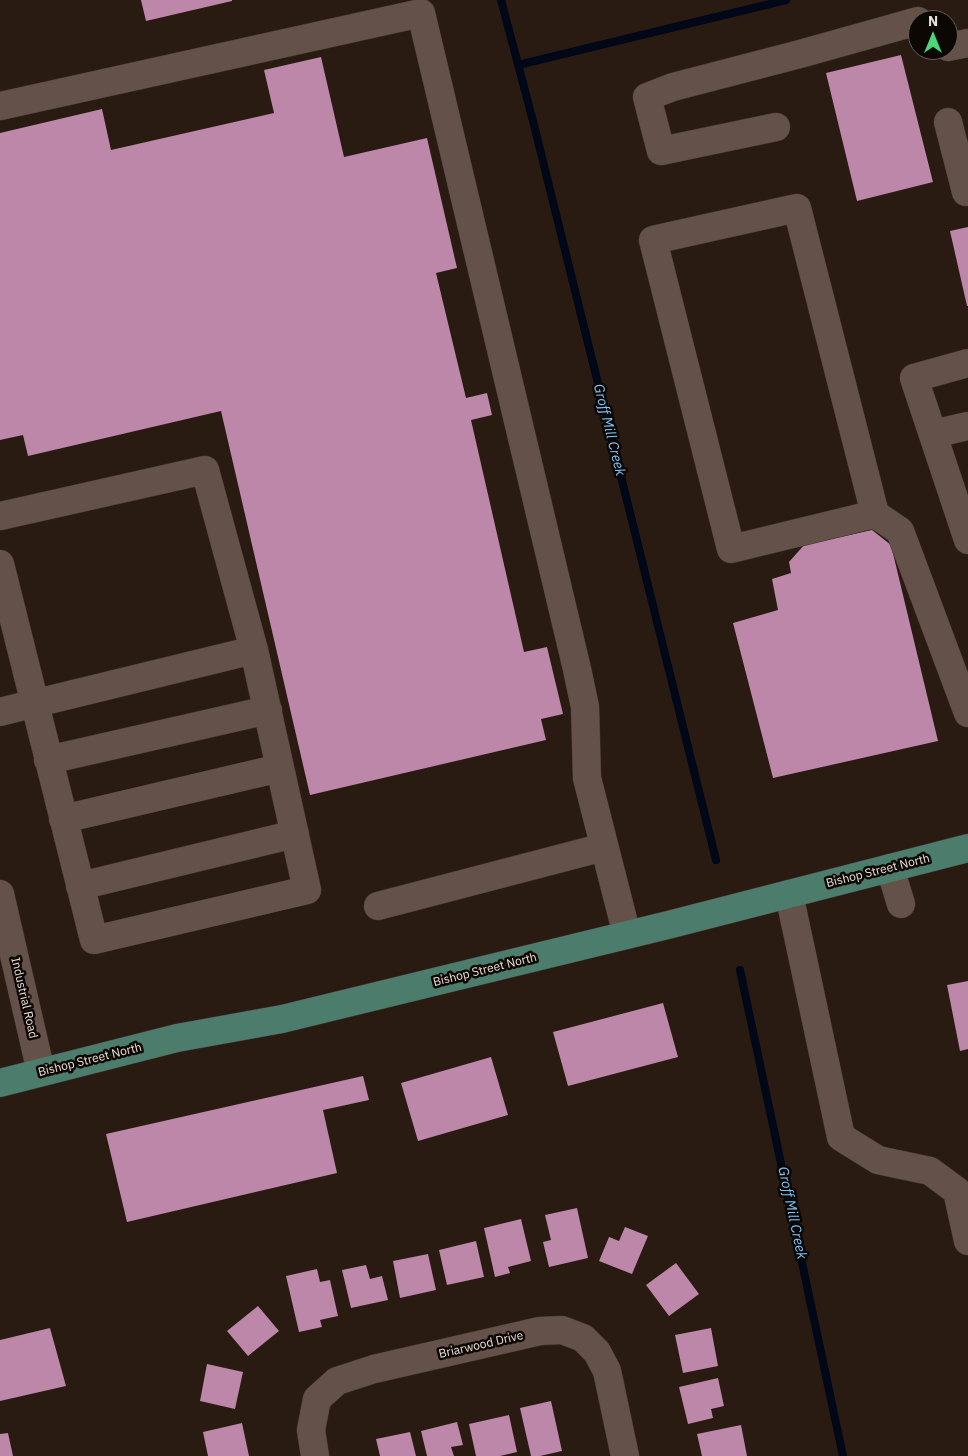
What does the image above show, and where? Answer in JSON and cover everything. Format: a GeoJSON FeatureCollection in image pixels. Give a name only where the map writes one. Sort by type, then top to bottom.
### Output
{"type":"FeatureCollection","features":[{"type":"Feature","properties":{"kind":"main road","name":"Bishop Street North"},"geometry":{"type":"LineString","coordinates":[[0,1083],[177,1038],[282,1019],[627,935],[968,848]]}},
{"type":"Feature","properties":{"kind":"street"},"geometry":{"type":"LineString","coordinates":[[0,106],[420,13],[577,669],[585,707],[587,778],[627,935]]}},
{"type":"Feature","properties":{"kind":"street"},"geometry":{"type":"LineString","coordinates":[[776,127],[661,151],[647,97],[672,87],[908,24]]}},
{"type":"Feature","properties":{"kind":"street"},"geometry":{"type":"LineString","coordinates":[[948,122],[966,192]]}},
{"type":"Feature","properties":{"kind":"street"},"geometry":{"type":"LineString","coordinates":[[875,514],[731,549],[653,240],[797,208],[875,514],[900,530],[968,713]]}},
{"type":"Feature","properties":{"kind":"street"},"geometry":{"type":"LineString","coordinates":[[968,363],[914,378],[968,540]]}},
{"type":"Feature","properties":{"kind":"street"},"geometry":{"type":"LineString","coordinates":[[932,434],[968,426]]}},
{"type":"Feature","properties":{"kind":"street"},"geometry":{"type":"LineString","coordinates":[[0,516],[205,470],[254,650],[307,890],[94,940],[0,564]]}},
{"type":"Feature","properties":{"kind":"street"},"geometry":{"type":"LineString","coordinates":[[0,712],[254,650]]}},
{"type":"Feature","properties":{"kind":"street"},"geometry":{"type":"LineString","coordinates":[[48,760],[268,710]]}},
{"type":"Feature","properties":{"kind":"street"},"geometry":{"type":"LineString","coordinates":[[63,819],[280,768]]}},
{"type":"Feature","properties":{"kind":"street"},"geometry":{"type":"LineString","coordinates":[[80,886],[295,834]]}},
{"type":"Feature","properties":{"kind":"street"},"geometry":{"type":"LineString","coordinates":[[378,906],[604,847]]}},
{"type":"Feature","properties":{"kind":"street"},"geometry":{"type":"LineString","coordinates":[[890,868],[901,904]]}},
{"type":"Feature","properties":{"kind":"street","name":"Industrial Road"},"geometry":{"type":"LineString","coordinates":[[0,894],[41,1072]]}},
{"type":"Feature","properties":{"kind":"street"},"geometry":{"type":"LineString","coordinates":[[788,894],[841,1137],[878,1160],[930,1171],[957,1191],[968,1241]]}},
{"type":"Feature","properties":{"kind":"street","name":"Briarwood Drive"},"geometry":{"type":"LineString","coordinates":[[315,1456],[311,1430],[317,1399],[338,1381],[374,1369],[540,1331],[562,1330],[583,1338],[598,1352],[607,1371],[625,1456]]}},
{"type":"Feature","properties":{"kind":"building"},"geometry":{"type":"Polygon","coordinates":[[[141,0],[232,0],[232,1],[146,21],[141,0]]]}},
{"type":"Feature","properties":{"kind":"building"},"geometry":{"type":"Polygon","coordinates":[[[901,55],[933,182],[857,201],[826,73],[901,55]]]}},
{"type":"Feature","properties":{"kind":"building"},"geometry":{"type":"Polygon","coordinates":[[[321,57],[344,157],[427,138],[457,268],[436,273],[466,398],[487,393],[492,415],[471,420],[524,652],[547,647],[563,714],[541,719],[546,740],[310,795],[221,411],[28,456],[23,435],[0,440],[0,133],[102,109],[111,150],[274,113],[264,70],[321,57]]]}},
{"type":"Feature","properties":{"kind":"building"},"geometry":{"type":"Polygon","coordinates":[[[968,227],[968,306],[967,306],[950,231],[968,227]]]}},
{"type":"Feature","properties":{"kind":"building"},"geometry":{"type":"Polygon","coordinates":[[[872,530],[891,545],[938,741],[773,778],[733,623],[778,610],[772,579],[791,573],[789,562],[804,545],[872,530]]]}},
{"type":"Feature","properties":{"kind":"building"},"geometry":{"type":"Polygon","coordinates":[[[968,981],[968,1049],[960,1051],[947,985],[968,981]]]}},
{"type":"Feature","properties":{"kind":"building"},"geometry":{"type":"Polygon","coordinates":[[[663,1003],[678,1057],[568,1086],[553,1032],[663,1003]]]}},
{"type":"Feature","properties":{"kind":"building"},"geometry":{"type":"Polygon","coordinates":[[[491,1057],[508,1115],[418,1141],[401,1083],[491,1057]]]}},
{"type":"Feature","properties":{"kind":"building"},"geometry":{"type":"Polygon","coordinates":[[[363,1076],[369,1100],[323,1110],[337,1173],[127,1222],[106,1134],[363,1076]]]}},
{"type":"Feature","properties":{"kind":"building"},"geometry":{"type":"Polygon","coordinates":[[[577,1208],[588,1258],[549,1267],[543,1242],[551,1240],[545,1215],[577,1208]]]}},
{"type":"Feature","properties":{"kind":"building"},"geometry":{"type":"Polygon","coordinates":[[[521,1219],[531,1261],[508,1267],[510,1273],[495,1277],[484,1228],[521,1219]]]}},
{"type":"Feature","properties":{"kind":"building"},"geometry":{"type":"Polygon","coordinates":[[[625,1227],[648,1236],[632,1274],[599,1261],[609,1237],[619,1241],[625,1227]]]}},
{"type":"Feature","properties":{"kind":"building"},"geometry":{"type":"Polygon","coordinates":[[[476,1241],[484,1277],[447,1285],[439,1250],[476,1241]]]}},
{"type":"Feature","properties":{"kind":"building"},"geometry":{"type":"Polygon","coordinates":[[[428,1254],[436,1290],[400,1298],[393,1261],[428,1254]]]}},
{"type":"Feature","properties":{"kind":"building"},"geometry":{"type":"Polygon","coordinates":[[[676,1263],[699,1294],[669,1316],[646,1285],[676,1263]]]}},
{"type":"Feature","properties":{"kind":"building"},"geometry":{"type":"Polygon","coordinates":[[[366,1265],[370,1279],[382,1276],[388,1300],[351,1308],[342,1270],[366,1265]]]}},
{"type":"Feature","properties":{"kind":"building"},"geometry":{"type":"Polygon","coordinates":[[[317,1269],[320,1282],[330,1280],[338,1316],[320,1320],[322,1327],[299,1332],[286,1276],[317,1269]]]}},
{"type":"Feature","properties":{"kind":"building"},"geometry":{"type":"Polygon","coordinates":[[[258,1306],[279,1331],[248,1356],[227,1331],[258,1306]]]}},
{"type":"Feature","properties":{"kind":"building"},"geometry":{"type":"Polygon","coordinates":[[[50,1328],[66,1386],[0,1401],[0,1340],[50,1328]]]}},
{"type":"Feature","properties":{"kind":"building"},"geometry":{"type":"Polygon","coordinates":[[[711,1328],[718,1366],[683,1373],[675,1335],[711,1328]]]}},
{"type":"Feature","properties":{"kind":"building"},"geometry":{"type":"Polygon","coordinates":[[[207,1364],[243,1372],[235,1409],[200,1401],[207,1364]]]}},
{"type":"Feature","properties":{"kind":"building"},"geometry":{"type":"Polygon","coordinates":[[[718,1378],[724,1406],[711,1409],[713,1418],[688,1424],[679,1387],[718,1378]]]}},
{"type":"Feature","properties":{"kind":"building"},"geometry":{"type":"Polygon","coordinates":[[[551,1401],[562,1451],[531,1456],[520,1408],[551,1401]]]}},
{"type":"Feature","properties":{"kind":"building"},"geometry":{"type":"Polygon","coordinates":[[[509,1415],[517,1452],[500,1456],[476,1456],[469,1424],[509,1415]]]}},
{"type":"Feature","properties":{"kind":"building"},"geometry":{"type":"Polygon","coordinates":[[[457,1422],[463,1445],[451,1447],[454,1456],[427,1456],[421,1431],[457,1422]]]}},
{"type":"Feature","properties":{"kind":"building"},"geometry":{"type":"Polygon","coordinates":[[[242,1423],[249,1456],[208,1456],[203,1432],[242,1423]]]}},
{"type":"Feature","properties":{"kind":"building"},"geometry":{"type":"Polygon","coordinates":[[[741,1425],[747,1456],[702,1456],[697,1434],[741,1425]]]}},
{"type":"Feature","properties":{"kind":"building"},"geometry":{"type":"Polygon","coordinates":[[[410,1432],[416,1456],[380,1456],[376,1439],[410,1432]]]}},
{"type":"Feature","properties":{"kind":"building"},"geometry":{"type":"Polygon","coordinates":[[[8,1433],[13,1456],[0,1456],[0,1434],[8,1433]]]}},
{"type":"Feature","properties":{"kind":"waterway","name":"Groff Mill Creek"},"geometry":{"type":"LineString","coordinates":[[501,0],[533,121],[716,860]]}},
{"type":"Feature","properties":{"kind":"waterway"},"geometry":{"type":"LineString","coordinates":[[518,65],[786,0]]}},
{"type":"Feature","properties":{"kind":"waterway","name":"Groff Mill Creek"},"geometry":{"type":"LineString","coordinates":[[740,970],[843,1456]]}}]}
